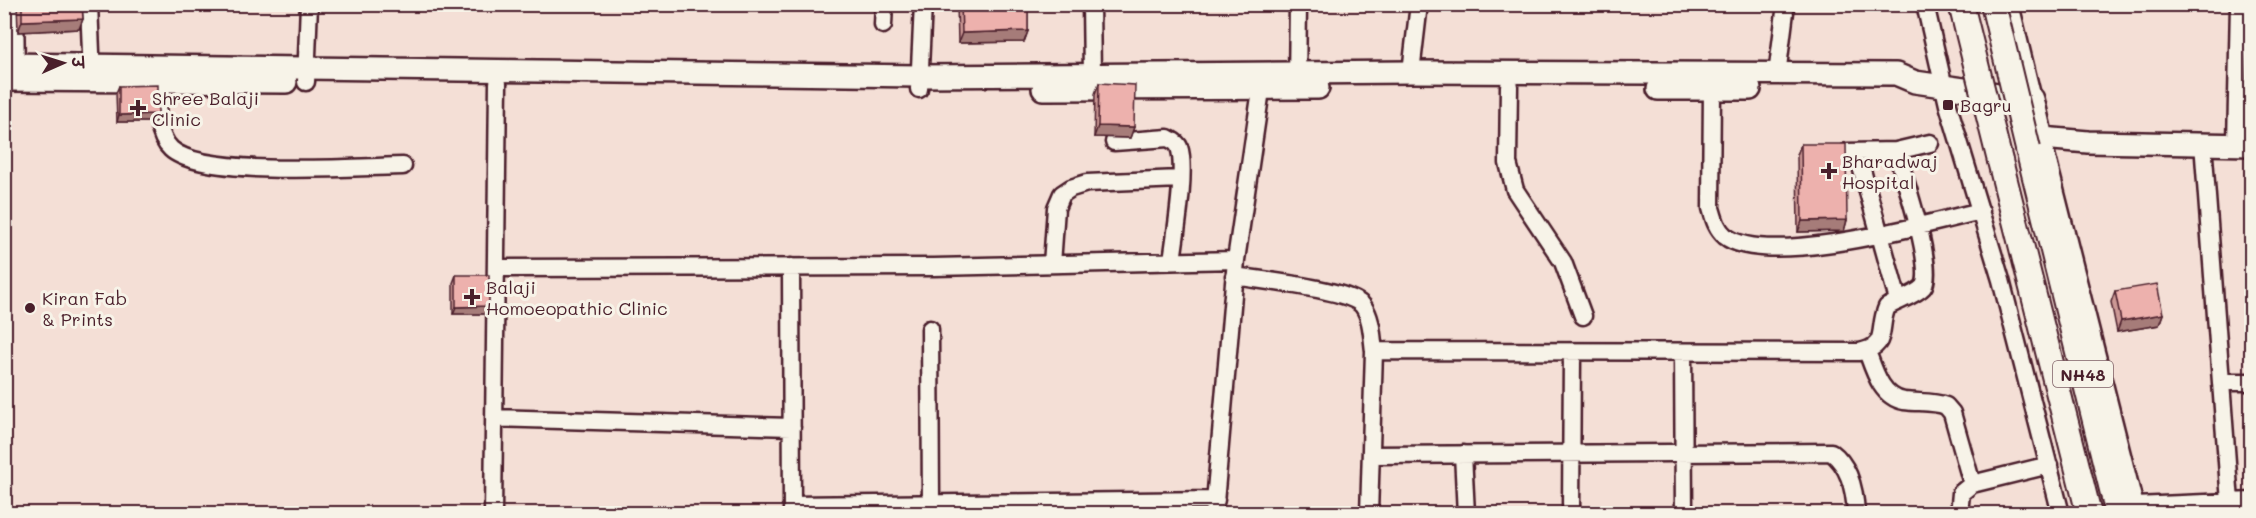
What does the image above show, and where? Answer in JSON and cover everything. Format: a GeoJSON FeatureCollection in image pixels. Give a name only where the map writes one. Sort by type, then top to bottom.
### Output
{"type":"FeatureCollection","features":[{"type":"Feature","properties":{"kind":"highway","name":"NH48"},"geometry":{"type":"LineString","coordinates":[[1961,4],[2089,513]]}},
{"type":"Feature","properties":{"kind":"highway","name":"NH48"},"geometry":{"type":"LineString","coordinates":[[1993,4],[2035,144],[2130,511]]}},
{"type":"Feature","properties":{"kind":"main road"},"geometry":{"type":"LineString","coordinates":[[10,72],[92,75],[306,75],[919,83],[1261,90],[1297,81],[1411,72],[1896,74],[1915,82],[2032,99],[2035,144],[2088,142],[2244,144]]}},
{"type":"Feature","properties":{"kind":"main road"},"geometry":{"type":"LineString","coordinates":[[92,75],[157,82],[306,75],[498,83],[919,83],[1092,75],[1410,85],[1712,90],[1894,88],[1915,82]]}},
{"type":"Feature","properties":{"kind":"street"},"geometry":{"type":"LineString","coordinates":[[10,72],[15,4]]}},
{"type":"Feature","properties":{"kind":"street"},"geometry":{"type":"LineString","coordinates":[[89,4],[92,75]]}},
{"type":"Feature","properties":{"kind":"street"},"geometry":{"type":"LineString","coordinates":[[306,75],[309,4]]}},
{"type":"Feature","properties":{"kind":"street"},"geometry":{"type":"LineString","coordinates":[[883,25],[884,4]]}},
{"type":"Feature","properties":{"kind":"street"},"geometry":{"type":"LineString","coordinates":[[919,83],[923,4]]}},
{"type":"Feature","properties":{"kind":"street"},"geometry":{"type":"LineString","coordinates":[[1090,4],[1092,75]]}},
{"type":"Feature","properties":{"kind":"street"},"geometry":{"type":"LineString","coordinates":[[1297,81],[1298,4]]}},
{"type":"Feature","properties":{"kind":"street"},"geometry":{"type":"LineString","coordinates":[[1411,72],[1419,4]]}},
{"type":"Feature","properties":{"kind":"street"},"geometry":{"type":"LineString","coordinates":[[1777,75],[1786,4]]}},
{"type":"Feature","properties":{"kind":"street"},"geometry":{"type":"LineString","coordinates":[[1925,4],[1944,85],[1982,211],[2061,513]]}},
{"type":"Feature","properties":{"kind":"street"},"geometry":{"type":"LineString","coordinates":[[2010,4],[2032,99]]}},
{"type":"Feature","properties":{"kind":"street"},"geometry":{"type":"LineString","coordinates":[[2238,4],[2244,144]]}},
{"type":"Feature","properties":{"kind":"street"},"geometry":{"type":"LineString","coordinates":[[157,82],[157,115],[164,141],[186,158],[208,163],[263,168],[403,166]]}},
{"type":"Feature","properties":{"kind":"street"},"geometry":{"type":"LineString","coordinates":[[493,513],[498,83]]}},
{"type":"Feature","properties":{"kind":"street"},"geometry":{"type":"LineString","coordinates":[[1509,86],[1508,163],[1515,190],[1563,262],[1583,316]]}},
{"type":"Feature","properties":{"kind":"street"},"geometry":{"type":"LineString","coordinates":[[791,267],[792,509],[931,503],[1004,508],[1215,507],[1235,268],[1261,90]]}},
{"type":"Feature","properties":{"kind":"street"},"geometry":{"type":"LineString","coordinates":[[1712,90],[1711,208],[1716,226],[1726,236],[1745,245],[1769,247],[1819,245],[1880,235],[1982,211]]}},
{"type":"Feature","properties":{"kind":"street"},"geometry":{"type":"LineString","coordinates":[[1114,142],[1168,138],[1176,142],[1180,150],[1180,179],[1172,261]]}},
{"type":"Feature","properties":{"kind":"street"},"geometry":{"type":"LineString","coordinates":[[1835,151],[1896,151],[1930,143]]}},
{"type":"Feature","properties":{"kind":"street"},"geometry":{"type":"LineString","coordinates":[[2203,143],[2230,502]]}},
{"type":"Feature","properties":{"kind":"street"},"geometry":{"type":"LineString","coordinates":[[1374,351],[1572,353],[1867,351],[1877,346],[1882,338],[1883,315],[1887,307],[1922,289],[1927,281],[1918,226],[1896,151]]}},
{"type":"Feature","properties":{"kind":"street"},"geometry":{"type":"LineString","coordinates":[[1857,152],[1898,300]]}},
{"type":"Feature","properties":{"kind":"street"},"geometry":{"type":"LineString","coordinates":[[1053,264],[1056,208],[1062,194],[1071,188],[1087,183],[1180,179]]}},
{"type":"Feature","properties":{"kind":"street"},"geometry":{"type":"LineString","coordinates":[[496,268],[791,267],[1172,261],[1235,268],[1357,300],[1364,307],[1370,324],[1374,351],[1369,513]]}},
{"type":"Feature","properties":{"kind":"street"},"geometry":{"type":"LineString","coordinates":[[930,329],[931,503]]}},
{"type":"Feature","properties":{"kind":"street"},"geometry":{"type":"LineString","coordinates":[[1867,351],[1877,378],[1892,396],[1903,401],[1946,406],[1952,413],[1971,484]]}},
{"type":"Feature","properties":{"kind":"street"},"geometry":{"type":"LineString","coordinates":[[1571,513],[1572,353]]}},
{"type":"Feature","properties":{"kind":"street"},"geometry":{"type":"LineString","coordinates":[[1683,353],[1684,513]]}},
{"type":"Feature","properties":{"kind":"street"},"geometry":{"type":"LineString","coordinates":[[2221,382],[2252,382]]}},
{"type":"Feature","properties":{"kind":"street"},"geometry":{"type":"LineString","coordinates":[[494,418],[792,427]]}},
{"type":"Feature","properties":{"kind":"street"},"geometry":{"type":"LineString","coordinates":[[1371,455],[1831,452],[1842,460],[1848,470],[1856,513]]}},
{"type":"Feature","properties":{"kind":"street"},"geometry":{"type":"LineString","coordinates":[[1463,454],[1466,513]]}},
{"type":"Feature","properties":{"kind":"street"},"geometry":{"type":"LineString","coordinates":[[1959,513],[1961,493],[1971,484],[2049,465]]}},
{"type":"Feature","properties":{"kind":"street"},"geometry":{"type":"LineString","coordinates":[[2130,511],[2252,501]]}},
{"type":"Feature","properties":{"kind":"building"},"geometry":{"type":"Polygon","coordinates":[[[22,4],[82,4],[83,19],[22,21],[22,4]]]}},
{"type":"Feature","properties":{"kind":"building"},"geometry":{"type":"Polygon","coordinates":[[[961,4],[1028,4],[1028,31],[962,33],[961,4]]]}},
{"type":"Feature","properties":{"kind":"building"},"geometry":{"type":"Polygon","coordinates":[[[1099,83],[1135,85],[1134,127],[1098,126],[1099,83]]]}},
{"type":"Feature","properties":{"kind":"building"},"geometry":{"type":"Polygon","coordinates":[[[158,85],[158,114],[119,115],[119,86],[158,85]]]}},
{"type":"Feature","properties":{"kind":"building"},"geometry":{"type":"Polygon","coordinates":[[[1801,144],[1846,144],[1847,220],[1802,221],[1801,144]]]}},
{"type":"Feature","properties":{"kind":"building"},"geometry":{"type":"Polygon","coordinates":[[[456,275],[489,275],[489,306],[456,307],[456,275]]]}},
{"type":"Feature","properties":{"kind":"building"},"geometry":{"type":"Polygon","coordinates":[[[2157,284],[2163,314],[2121,321],[2115,291],[2157,284]]]}},
{"type":"Feature","properties":{"kind":"place","name":"Bagru"},"geometry":{"type":"Point","coordinates":[1948,105]}},
{"type":"Feature","properties":{"kind":"place","name":"Shree Balaji Clinic"},"geometry":{"type":"Point","coordinates":[138,108]}},
{"type":"Feature","properties":{"kind":"place","name":"Bharadwaj Hospital"},"geometry":{"type":"Point","coordinates":[1829,171]}},
{"type":"Feature","properties":{"kind":"place","name":"Balaji Homoeopathic Clinic"},"geometry":{"type":"Point","coordinates":[472,297]}},
{"type":"Feature","properties":{"kind":"place","name":"Kiran Fab & Prints"},"geometry":{"type":"Point","coordinates":[30,308]}}]}
